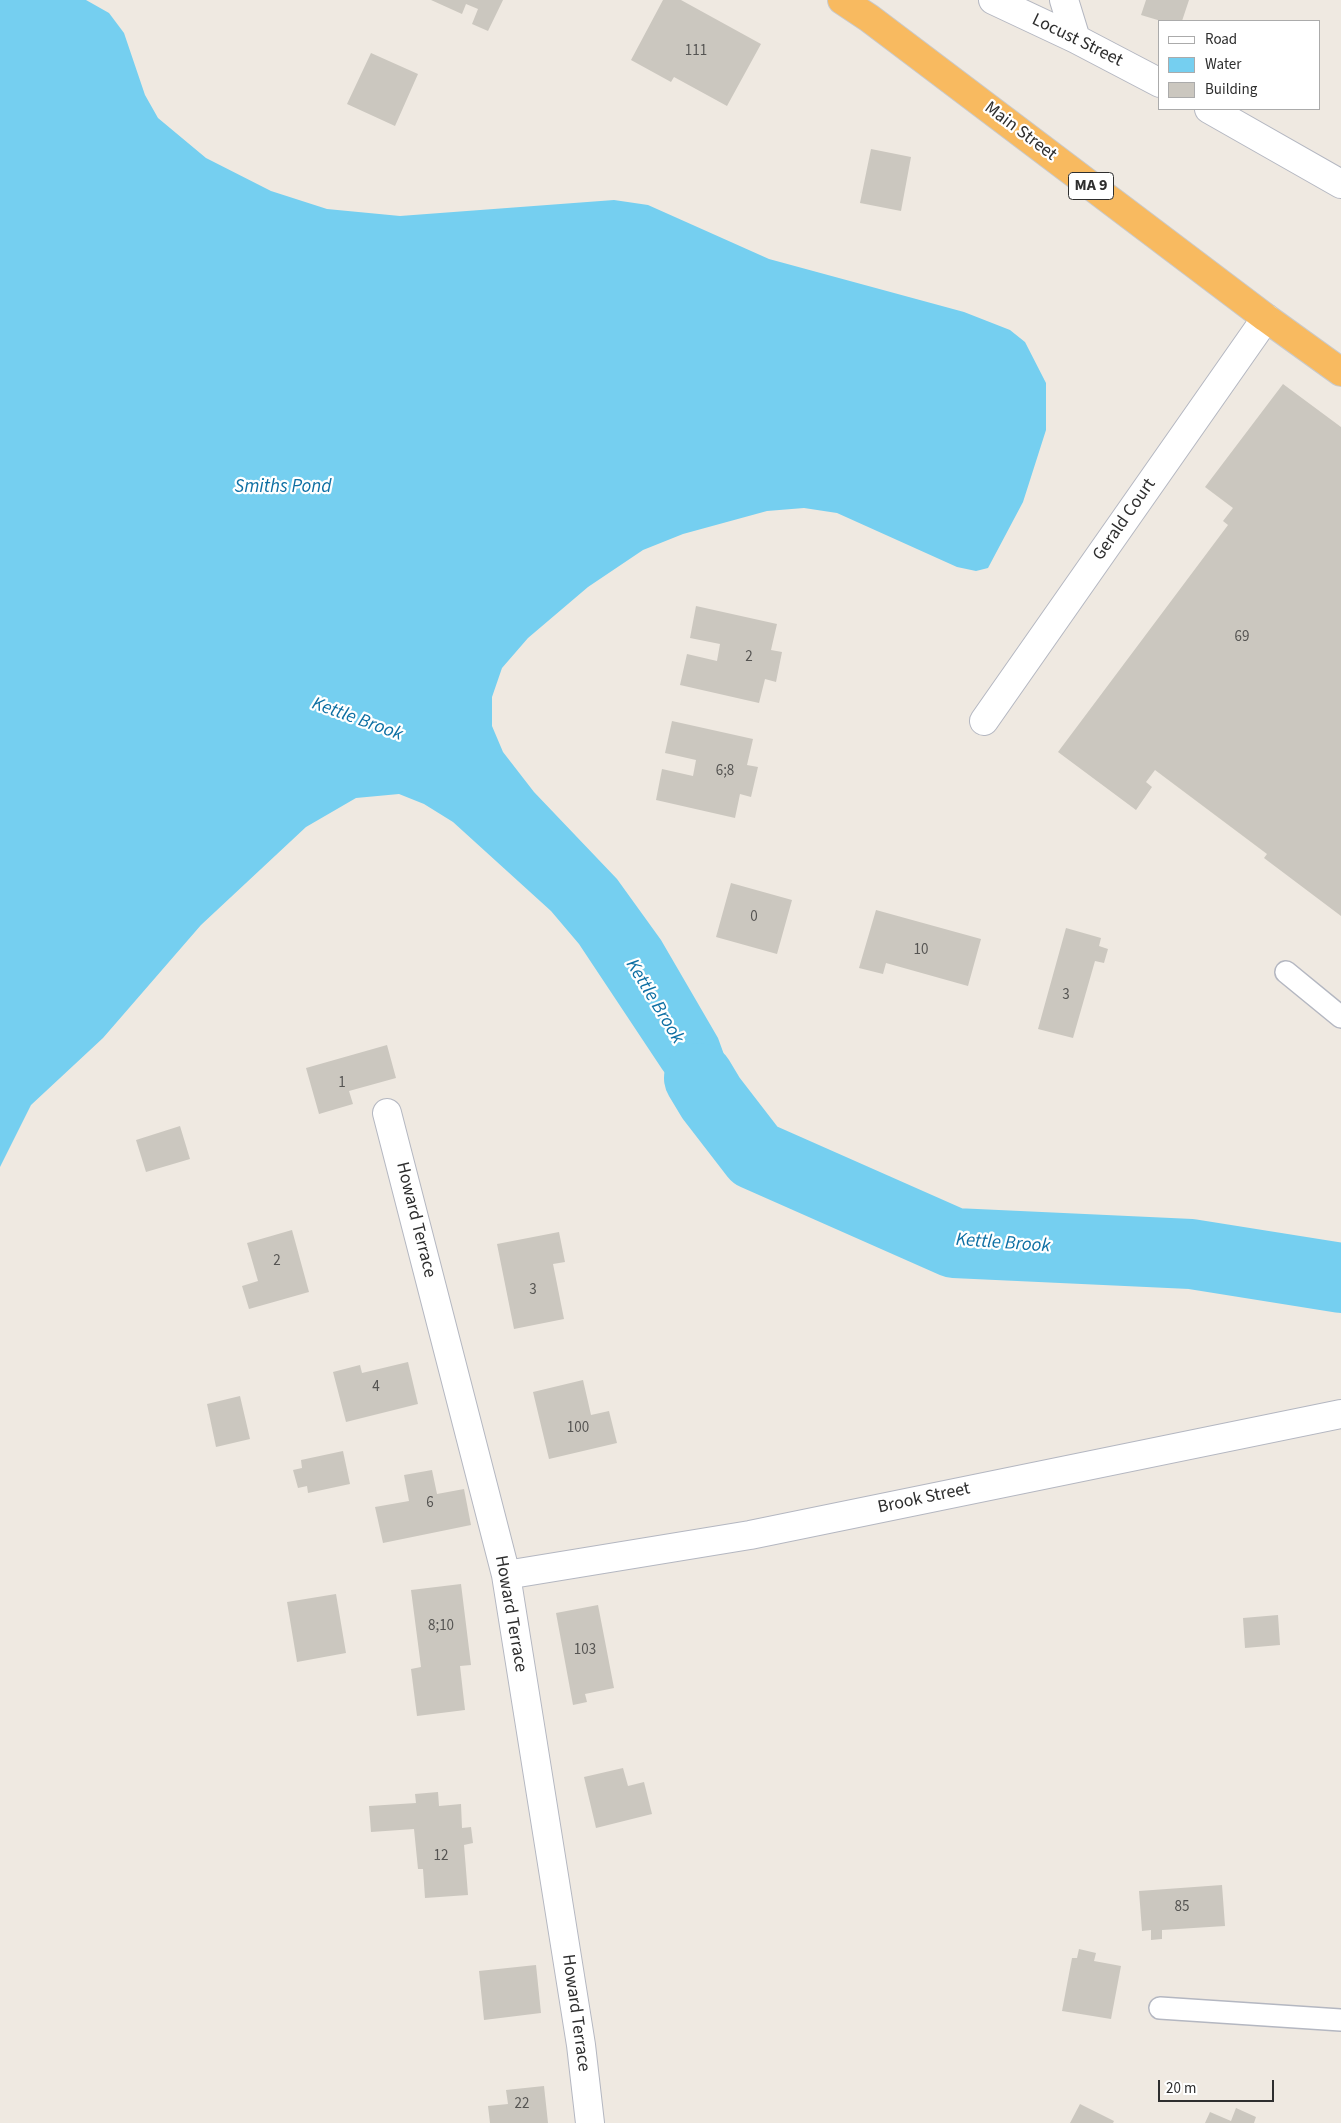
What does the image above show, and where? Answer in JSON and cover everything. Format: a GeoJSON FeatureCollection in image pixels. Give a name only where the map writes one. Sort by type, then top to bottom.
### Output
{"type":"FeatureCollection","features":[{"type":"Feature","properties":{"kind":"highway","name":"Main Street"},"geometry":{"type":"LineString","coordinates":[[842,0],[869,18],[1266,318],[1341,372]]}},
{"type":"Feature","properties":{"kind":"street","name":"Locust Street"},"geometry":{"type":"LineString","coordinates":[[993,0],[1076,38],[1158,82]]}},
{"type":"Feature","properties":{"kind":"street"},"geometry":{"type":"LineString","coordinates":[[1064,0],[1076,38]]}},
{"type":"Feature","properties":{"kind":"street"},"geometry":{"type":"LineString","coordinates":[[1211,110],[1341,184]]}},
{"type":"Feature","properties":{"kind":"street","name":"Gerald Court"},"geometry":{"type":"LineString","coordinates":[[984,721],[1266,318]]}},
{"type":"Feature","properties":{"kind":"street","name":"Howard Terrace"},"geometry":{"type":"LineString","coordinates":[[387,1113],[506,1575],[581,2045],[590,2123]]}},
{"type":"Feature","properties":{"kind":"street","name":"Brook Street"},"geometry":{"type":"LineString","coordinates":[[506,1575],[750,1535],[1341,1414]]}},
{"type":"Feature","properties":{"kind":"lane"},"geometry":{"type":"LineString","coordinates":[[1286,972],[1341,1017]]}},
{"type":"Feature","properties":{"kind":"lane"},"geometry":{"type":"LineString","coordinates":[[1160,2008],[1341,2020]]}},
{"type":"Feature","properties":{"kind":"water","name":"Smiths Pond"},"geometry":{"type":"Polygon","coordinates":[[[0,0],[86,0],[109,13],[124,33],[145,95],[158,118],[206,158],[271,191],[327,209],[400,216],[614,200],[648,205],[769,259],[964,312],[1010,330],[1025,342],[1046,383],[1046,430],[1023,502],[988,568],[976,571],[957,567],[837,513],[804,508],[767,511],[683,534],[643,550],[588,587],[528,638],[502,668],[492,697],[492,726],[503,752],[534,792],[617,879],[661,940],[718,1038],[742,1104],[769,1130],[755,1155],[728,1159],[662,1069],[579,944],[551,911],[453,822],[424,804],[399,794],[356,798],[306,827],[201,925],[103,1038],[31,1105],[0,1167],[0,0]]]}},
{"type":"Feature","properties":{"kind":"building"},"geometry":{"type":"Polygon","coordinates":[[[431,0],[503,0],[488,31],[472,24],[478,9],[466,4],[462,14],[431,0]]]}},
{"type":"Feature","properties":{"kind":"building"},"geometry":{"type":"Polygon","coordinates":[[[663,0],[681,0],[761,44],[727,106],[674,77],[671,82],[631,60],[663,0]]]}},
{"type":"Feature","properties":{"kind":"building"},"geometry":{"type":"Polygon","coordinates":[[[1146,0],[1189,0],[1182,20],[1158,20],[1141,15],[1146,0]]]}},
{"type":"Feature","properties":{"kind":"building"},"geometry":{"type":"Polygon","coordinates":[[[371,53],[418,74],[395,126],[347,104],[371,53]]]}},
{"type":"Feature","properties":{"kind":"building"},"geometry":{"type":"Polygon","coordinates":[[[871,149],[911,157],[901,211],[860,203],[871,149]]]}},
{"type":"Feature","properties":{"kind":"building"},"geometry":{"type":"Polygon","coordinates":[[[1283,384],[1341,427],[1341,916],[1264,858],[1267,854],[1155,770],[1146,782],[1152,787],[1136,810],[1058,752],[1228,525],[1223,521],[1233,508],[1205,487],[1283,384]]]}},
{"type":"Feature","properties":{"kind":"building"},"geometry":{"type":"Polygon","coordinates":[[[696,606],[777,624],[771,650],[782,652],[776,682],[765,679],[759,703],[680,685],[687,654],[717,661],[720,644],[690,638],[696,606]]]}},
{"type":"Feature","properties":{"kind":"building"},"geometry":{"type":"Polygon","coordinates":[[[672,721],[753,739],[747,765],[758,767],[751,797],[740,794],[735,818],[656,800],[662,769],[693,776],[696,760],[665,753],[672,721]]]}},
{"type":"Feature","properties":{"kind":"building"},"geometry":{"type":"Polygon","coordinates":[[[731,883],[792,900],[777,954],[716,937],[731,883]]]}},
{"type":"Feature","properties":{"kind":"building"},"geometry":{"type":"Polygon","coordinates":[[[876,910],[981,939],[968,986],[886,963],[883,974],[859,968],[876,910]]]}},
{"type":"Feature","properties":{"kind":"building"},"geometry":{"type":"Polygon","coordinates":[[[1066,928],[1101,938],[1099,946],[1108,949],[1104,963],[1095,961],[1073,1038],[1038,1029],[1066,928]]]}},
{"type":"Feature","properties":{"kind":"building"},"geometry":{"type":"Polygon","coordinates":[[[387,1045],[396,1078],[349,1091],[353,1104],[319,1114],[306,1068],[387,1045]]]}},
{"type":"Feature","properties":{"kind":"building"},"geometry":{"type":"Polygon","coordinates":[[[180,1126],[190,1159],[146,1172],[136,1140],[180,1126]]]}},
{"type":"Feature","properties":{"kind":"building"},"geometry":{"type":"Polygon","coordinates":[[[292,1230],[309,1292],[249,1309],[242,1286],[258,1281],[247,1243],[292,1230]]]}},
{"type":"Feature","properties":{"kind":"building"},"geometry":{"type":"Polygon","coordinates":[[[559,1232],[565,1262],[553,1264],[564,1319],[514,1329],[497,1244],[559,1232]]]}},
{"type":"Feature","properties":{"kind":"building"},"geometry":{"type":"Polygon","coordinates":[[[408,1362],[418,1404],[346,1422],[333,1372],[360,1365],[362,1373],[408,1362]]]}},
{"type":"Feature","properties":{"kind":"building"},"geometry":{"type":"Polygon","coordinates":[[[583,1380],[591,1415],[609,1411],[617,1443],[549,1459],[533,1392],[583,1380]]]}},
{"type":"Feature","properties":{"kind":"building"},"geometry":{"type":"Polygon","coordinates":[[[240,1396],[250,1439],[216,1447],[207,1404],[240,1396]]]}},
{"type":"Feature","properties":{"kind":"building"},"geometry":{"type":"Polygon","coordinates":[[[343,1451],[350,1484],[308,1493],[307,1486],[298,1488],[293,1470],[302,1468],[301,1460],[343,1451]]]}},
{"type":"Feature","properties":{"kind":"building"},"geometry":{"type":"Polygon","coordinates":[[[432,1470],[437,1494],[464,1489],[471,1525],[383,1543],[375,1507],[409,1501],[404,1475],[432,1470]]]}},
{"type":"Feature","properties":{"kind":"building"},"geometry":{"type":"Polygon","coordinates":[[[461,1584],[471,1665],[460,1666],[465,1710],[417,1716],[411,1669],[421,1667],[411,1590],[461,1584]]]}},
{"type":"Feature","properties":{"kind":"building"},"geometry":{"type":"Polygon","coordinates":[[[336,1594],[346,1653],[297,1662],[287,1602],[336,1594]]]}},
{"type":"Feature","properties":{"kind":"building"},"geometry":{"type":"Polygon","coordinates":[[[598,1605],[614,1688],[585,1694],[587,1702],[573,1705],[556,1613],[598,1605]]]}},
{"type":"Feature","properties":{"kind":"building"},"geometry":{"type":"Polygon","coordinates":[[[1278,1615],[1280,1645],[1245,1648],[1243,1618],[1278,1615]]]}},
{"type":"Feature","properties":{"kind":"building"},"geometry":{"type":"Polygon","coordinates":[[[623,1768],[628,1786],[644,1782],[652,1814],[596,1828],[584,1777],[623,1768]]]}},
{"type":"Feature","properties":{"kind":"building"},"geometry":{"type":"Polygon","coordinates":[[[438,1792],[439,1806],[461,1804],[462,1828],[471,1827],[473,1843],[464,1845],[468,1895],[425,1898],[423,1869],[418,1869],[414,1829],[371,1832],[369,1806],[416,1803],[415,1794],[438,1792]]]}},
{"type":"Feature","properties":{"kind":"building"},"geometry":{"type":"Polygon","coordinates":[[[1222,1885],[1225,1926],[1162,1930],[1162,1939],[1151,1940],[1151,1930],[1142,1931],[1139,1891],[1222,1885]]]}},
{"type":"Feature","properties":{"kind":"building"},"geometry":{"type":"Polygon","coordinates":[[[1079,1949],[1096,1953],[1094,1961],[1121,1966],[1111,2019],[1062,2011],[1072,1958],[1077,1958],[1079,1949]]]}},
{"type":"Feature","properties":{"kind":"building"},"geometry":{"type":"Polygon","coordinates":[[[536,1965],[541,2013],[484,2020],[479,1971],[536,1965]]]}},
{"type":"Feature","properties":{"kind":"building"},"geometry":{"type":"Polygon","coordinates":[[[544,2086],[548,2123],[490,2123],[488,2106],[508,2104],[506,2090],[544,2086]]]}},
{"type":"Feature","properties":{"kind":"building"},"geometry":{"type":"Polygon","coordinates":[[[1080,2104],[1114,2121],[1113,2123],[1070,2123],[1080,2104]]]}},
{"type":"Feature","properties":{"kind":"building"},"geometry":{"type":"Polygon","coordinates":[[[1236,2108],[1256,2117],[1254,2123],[1205,2123],[1210,2112],[1231,2121],[1236,2108]]]}},
{"type":"Feature","properties":{"kind":"waterway","name":"Kettle Brook"},"geometry":{"type":"LineString","coordinates":[[699,1078],[711,1098],[755,1155],[954,1243],[1191,1254],[1341,1278]]}}]}
